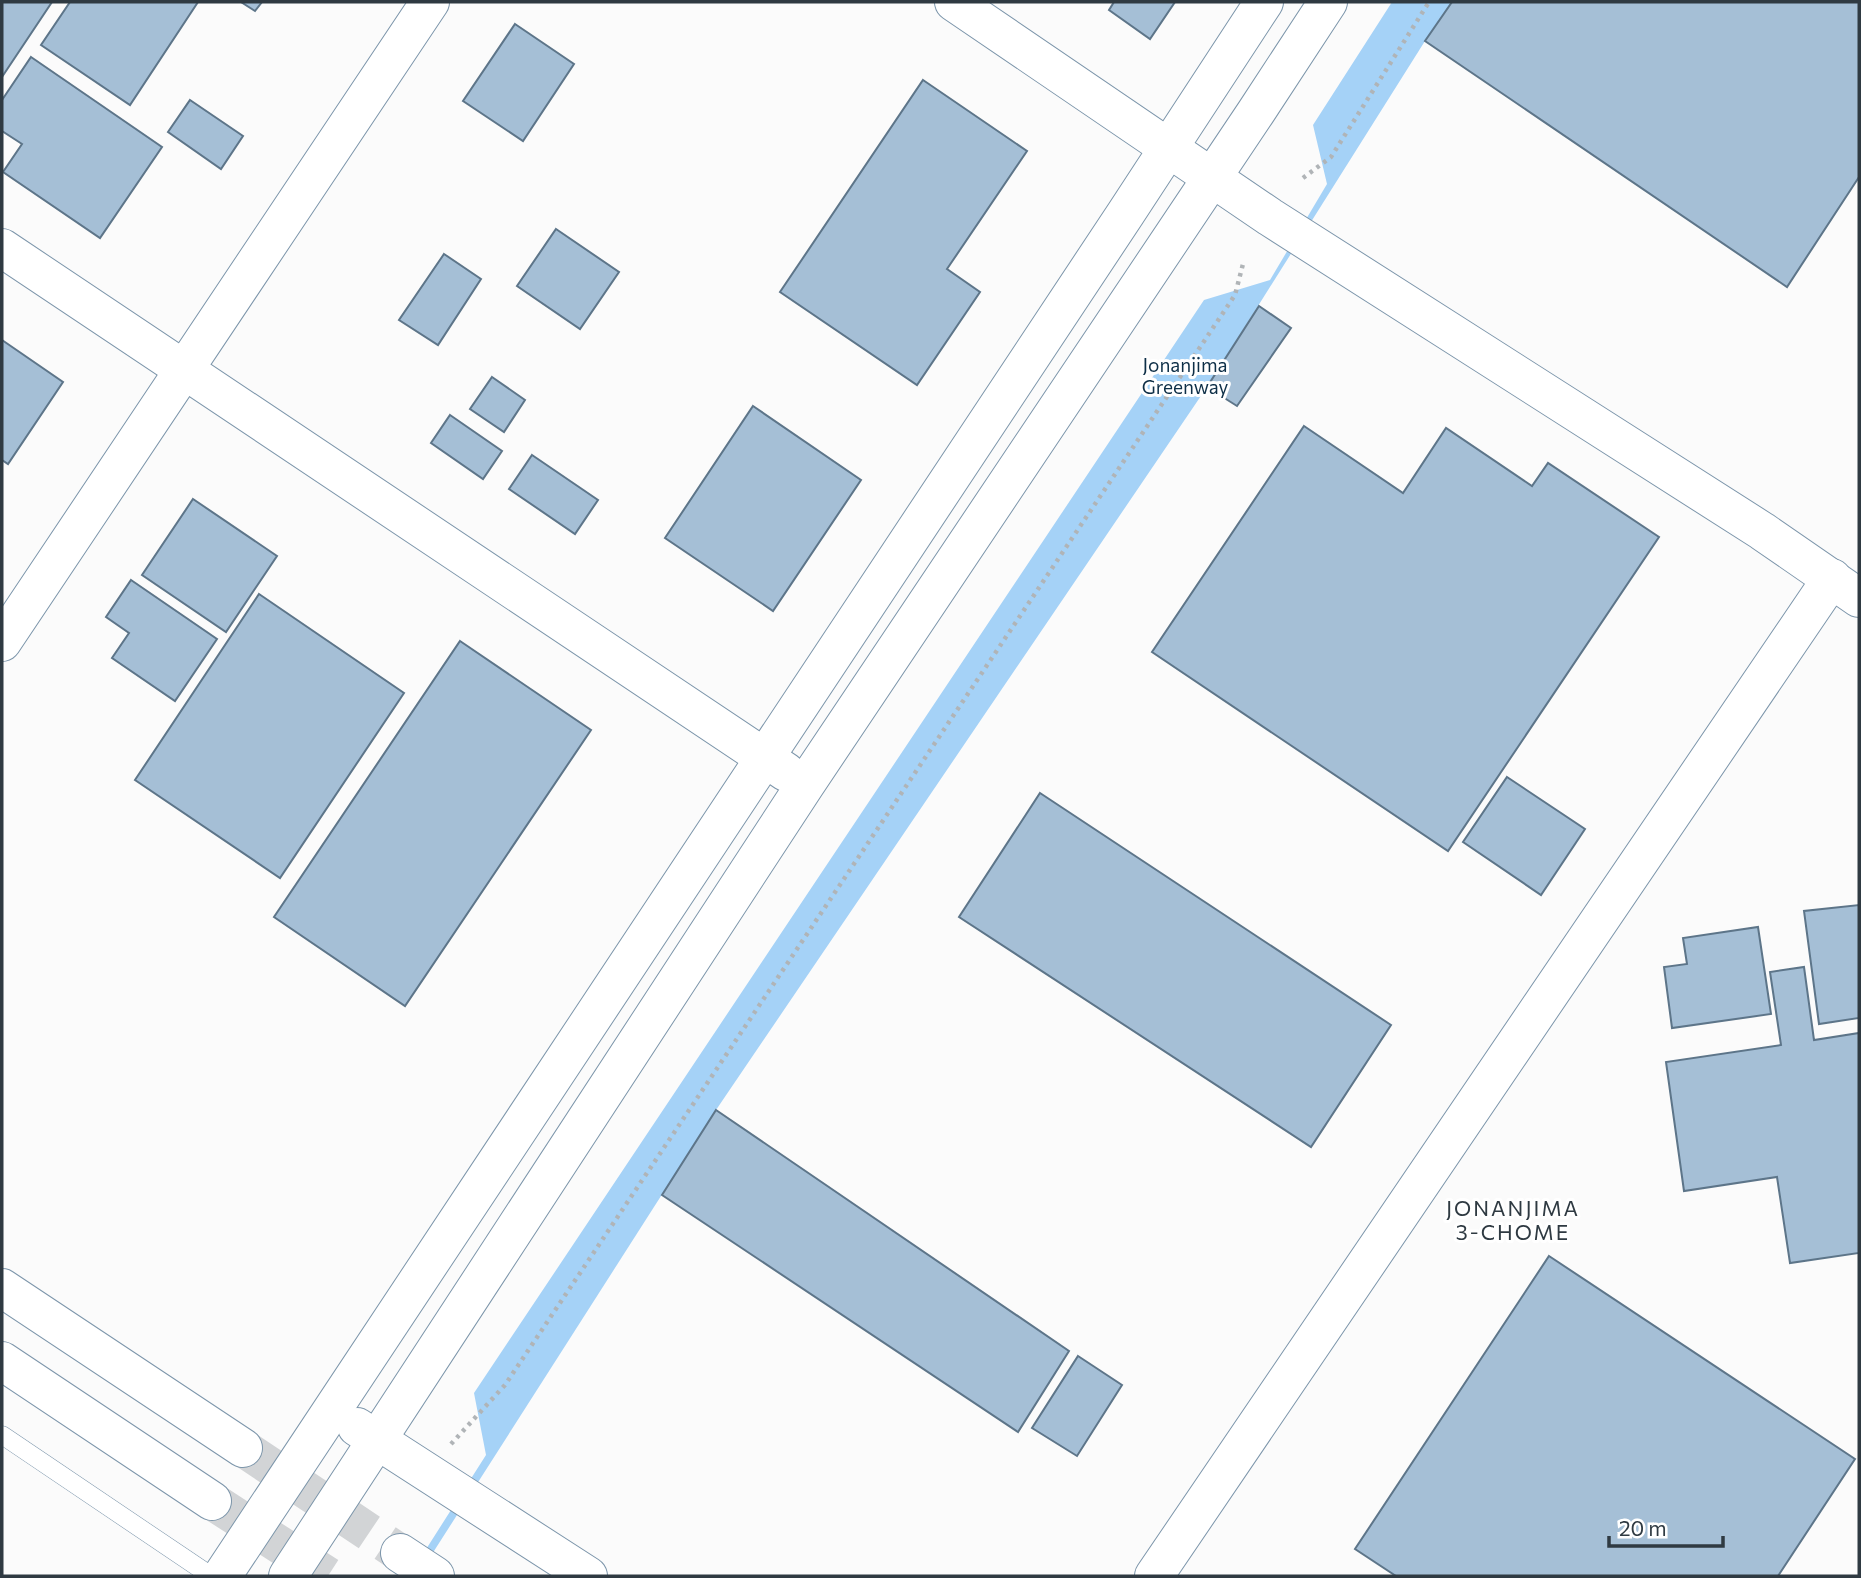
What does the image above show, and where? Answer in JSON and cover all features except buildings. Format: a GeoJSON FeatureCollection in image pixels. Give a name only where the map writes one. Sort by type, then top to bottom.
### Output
{"type":"FeatureCollection","features":[{"type":"Feature","properties":{"kind":"street"},"geometry":{"type":"LineString","coordinates":[[2,642],[430,2]]}},
{"type":"Feature","properties":{"kind":"street"},"geometry":{"type":"LineString","coordinates":[[954,2],[1282,225],[1750,523],[1846,588],[1154,1576]]}},
{"type":"Feature","properties":{"kind":"street"},"geometry":{"type":"LineString","coordinates":[[222,1576],[1264,2]]}},
{"type":"Feature","properties":{"kind":"street"},"geometry":{"type":"LineString","coordinates":[[288,1576],[805,785],[1328,2]]}},
{"type":"Feature","properties":{"kind":"street"},"geometry":{"type":"LineString","coordinates":[[2,248],[805,785]]}},
{"type":"Feature","properties":{"kind":"street"},"geometry":{"type":"LineString","coordinates":[[2,1288],[243,1448]]}},
{"type":"Feature","properties":{"kind":"street"},"geometry":{"type":"LineString","coordinates":[[2,1361],[212,1501]]}},
{"type":"Feature","properties":{"kind":"street"},"geometry":{"type":"LineString","coordinates":[[332,1410],[588,1576]]}},
{"type":"Feature","properties":{"kind":"street"},"geometry":{"type":"LineString","coordinates":[[400,1553],[435,1576]]}},
{"type":"Feature","properties":{"kind":"lane"},"geometry":{"type":"LineString","coordinates":[[2,1435],[211,1576]]}},
{"type":"Feature","properties":{"kind":"path"},"geometry":{"type":"LineString","coordinates":[[1303,178],[1331,157],[1429,2]]}},
{"type":"Feature","properties":{"kind":"path"},"geometry":{"type":"LineString","coordinates":[[451,1444],[505,1385],[1235,295],[1244,260]]}},
{"type":"Feature","properties":{"kind":"green space","name":"Jonanjima Greenway"},"geometry":{"type":"Polygon","coordinates":[[[1392,2],[1452,2],[1207,387],[716,1110],[418,1576],[409,1576],[486,1455],[474,1393],[1204,300],[1270,280],[1327,184],[1313,125],[1392,2]]]}},
{"type":"Feature","properties":{"kind":"tunnel"},"geometry":{"type":"LineString","coordinates":[[243,1448],[400,1553]]}},
{"type":"Feature","properties":{"kind":"tunnel"},"geometry":{"type":"LineString","coordinates":[[212,1501],[328,1576]]}},
{"type":"Feature","properties":{"kind":"district","name":"JONANJIMA 3-CHOME"},"geometry":{"type":"Point","coordinates":[1513,1219]}}]}
